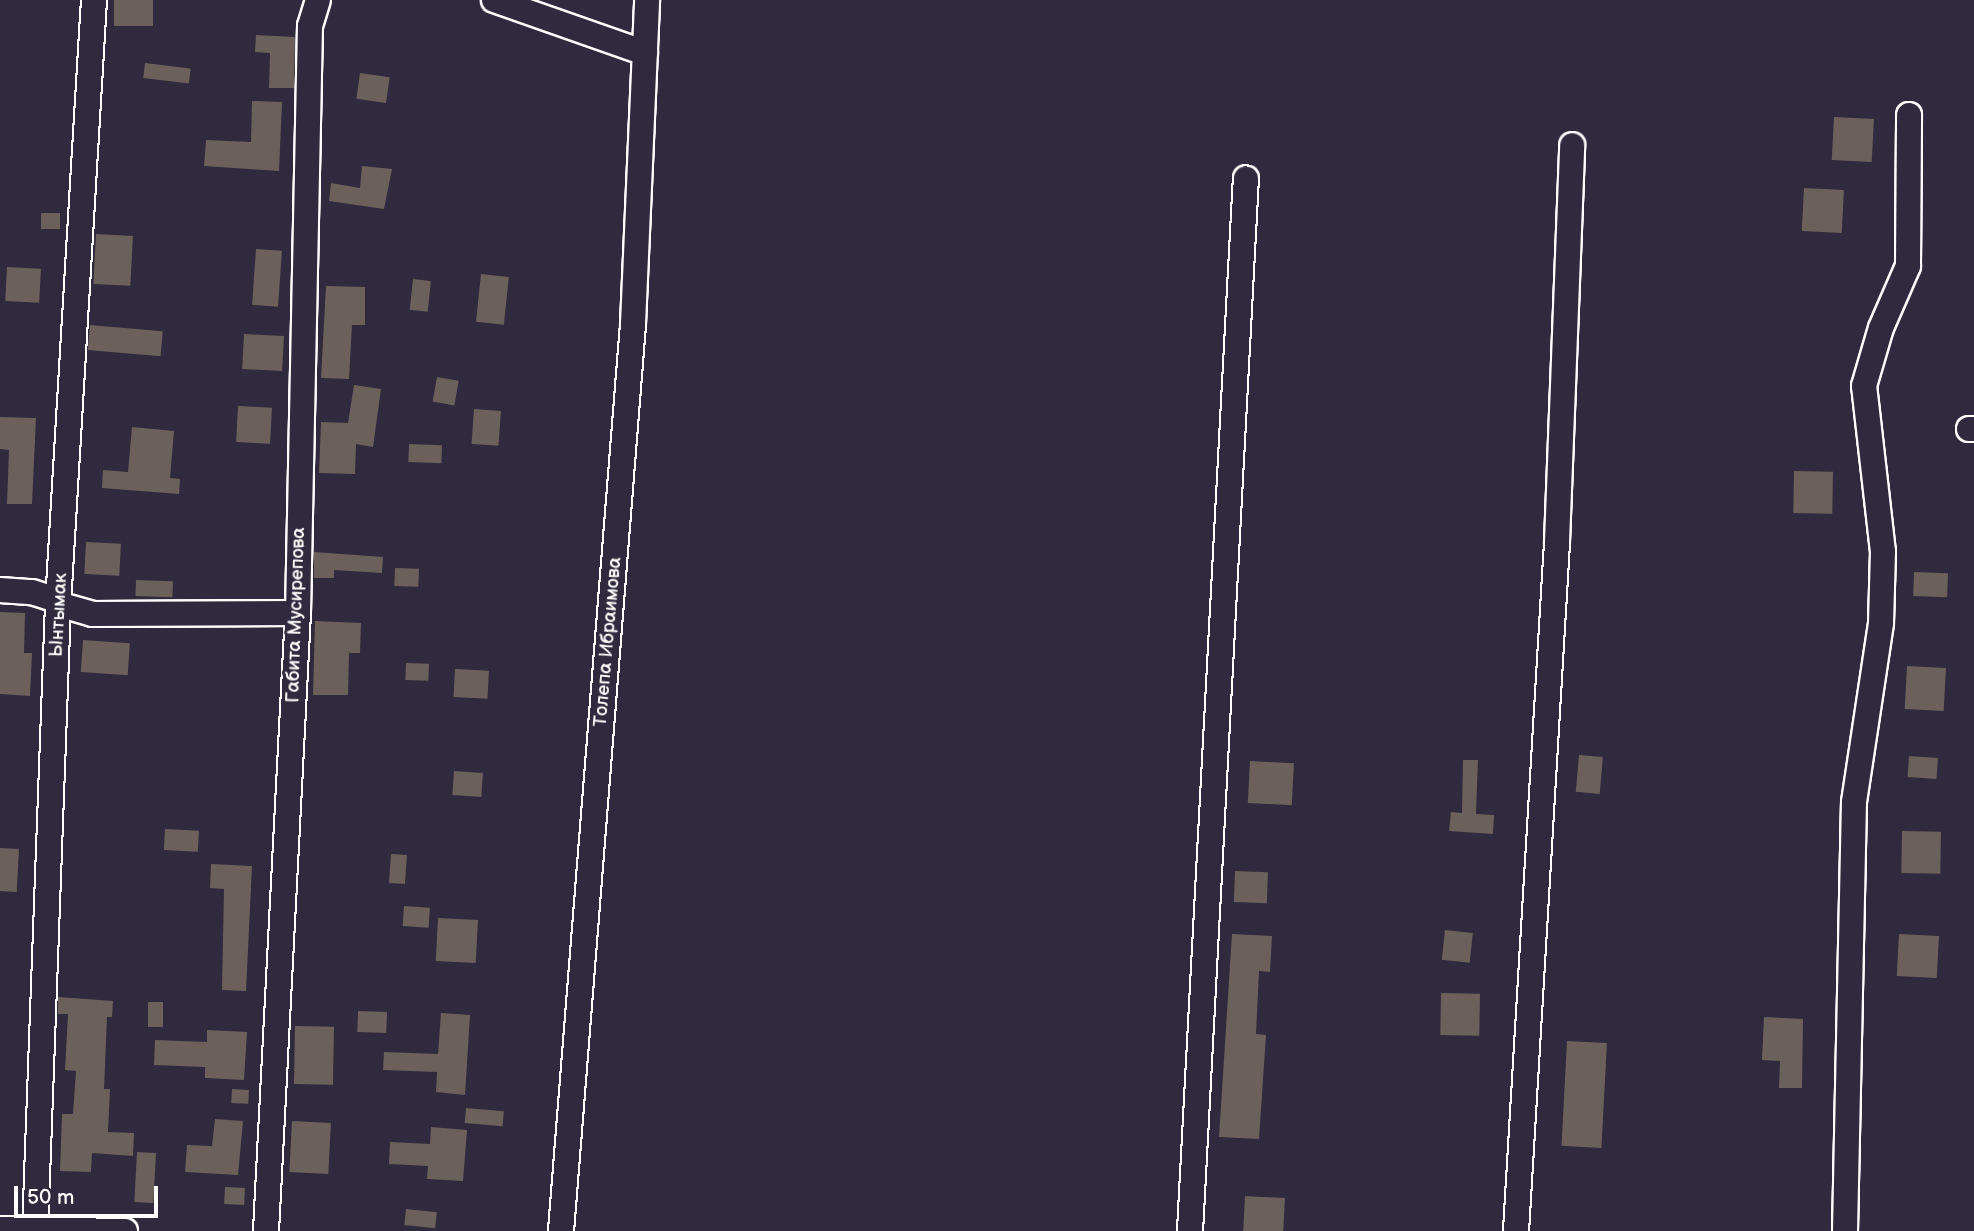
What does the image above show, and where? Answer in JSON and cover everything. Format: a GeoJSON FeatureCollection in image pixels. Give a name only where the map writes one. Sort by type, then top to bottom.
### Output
{"type":"FeatureCollection","features":[{"type":"Feature","properties":{"kind":"street","name":"Ынтымак"},"geometry":{"type":"LineString","coordinates":[[35,1230],[59,602],[94,0]]}},
{"type":"Feature","properties":{"kind":"street","name":"Габита Мусирепова"},"geometry":{"type":"LineString","coordinates":[[266,1231],[298,613],[310,26],[318,0]]}},
{"type":"Feature","properties":{"kind":"street"},"geometry":{"type":"LineString","coordinates":[[494,0],[616,40],[645,53]]}},
{"type":"Feature","properties":{"kind":"street","name":"Толепа Ибраимова"},"geometry":{"type":"LineString","coordinates":[[561,1231],[632,338],[648,0]]}},
{"type":"Feature","properties":{"kind":"street"},"geometry":{"type":"LineString","coordinates":[[616,40],[646,28]]}},
{"type":"Feature","properties":{"kind":"street"},"geometry":{"type":"LineString","coordinates":[[1845,1231],[1854,802],[1881,623],[1883,552],[1864,386],[1881,328],[1908,266],[1909,115]]}},
{"type":"Feature","properties":{"kind":"street"},"geometry":{"type":"LineString","coordinates":[[1516,1231],[1557,542],[1572,145]]}},
{"type":"Feature","properties":{"kind":"street"},"geometry":{"type":"LineString","coordinates":[[1190,1231],[1246,178]]}},
{"type":"Feature","properties":{"kind":"street"},"geometry":{"type":"LineString","coordinates":[[0,590],[32,592],[92,614],[298,613]]}},
{"type":"Feature","properties":{"kind":"street"},"geometry":{"type":"LineString","coordinates":[[0,1229],[125,1231]]}},
{"type":"Feature","properties":{"kind":"building"},"geometry":{"type":"Polygon","coordinates":[[[114,0],[153,0],[153,26],[114,26],[114,0]]]}},
{"type":"Feature","properties":{"kind":"building"},"geometry":{"type":"Polygon","coordinates":[[[256,35],[295,37],[294,88],[269,88],[270,53],[255,52],[256,35]]]}},
{"type":"Feature","properties":{"kind":"building"},"geometry":{"type":"Polygon","coordinates":[[[145,63],[191,69],[189,83],[143,78],[145,63]]]}},
{"type":"Feature","properties":{"kind":"building"},"geometry":{"type":"Polygon","coordinates":[[[360,73],[390,77],[386,103],[356,99],[360,73]]]}},
{"type":"Feature","properties":{"kind":"building"},"geometry":{"type":"Polygon","coordinates":[[[252,101],[282,102],[279,171],[204,166],[206,140],[251,142],[252,101]]]}},
{"type":"Feature","properties":{"kind":"building"},"geometry":{"type":"Polygon","coordinates":[[[1834,117],[1874,119],[1872,162],[1832,160],[1834,117]]]}},
{"type":"Feature","properties":{"kind":"building"},"geometry":{"type":"Polygon","coordinates":[[[362,166],[392,169],[384,209],[329,201],[331,183],[360,188],[362,166]]]}},
{"type":"Feature","properties":{"kind":"building"},"geometry":{"type":"Polygon","coordinates":[[[1804,188],[1844,190],[1842,233],[1802,231],[1804,188]]]}},
{"type":"Feature","properties":{"kind":"building"},"geometry":{"type":"Polygon","coordinates":[[[41,213],[60,213],[60,229],[41,229],[41,213]]]}},
{"type":"Feature","properties":{"kind":"building"},"geometry":{"type":"Polygon","coordinates":[[[96,234],[133,236],[130,286],[93,284],[96,234]]]}},
{"type":"Feature","properties":{"kind":"building"},"geometry":{"type":"Polygon","coordinates":[[[256,249],[282,251],[278,307],[252,305],[256,249]]]}},
{"type":"Feature","properties":{"kind":"building"},"geometry":{"type":"Polygon","coordinates":[[[7,267],[41,269],[39,303],[5,301],[7,267]]]}},
{"type":"Feature","properties":{"kind":"building"},"geometry":{"type":"Polygon","coordinates":[[[481,274],[509,277],[504,325],[476,322],[481,274]]]}},
{"type":"Feature","properties":{"kind":"building"},"geometry":{"type":"Polygon","coordinates":[[[413,279],[431,281],[428,312],[410,310],[413,279]]]}},
{"type":"Feature","properties":{"kind":"building"},"geometry":{"type":"Polygon","coordinates":[[[326,286],[365,287],[365,325],[352,325],[349,379],[321,378],[326,286]]]}},
{"type":"Feature","properties":{"kind":"building"},"geometry":{"type":"Polygon","coordinates":[[[90,325],[163,331],[161,356],[88,350],[90,325]]]}},
{"type":"Feature","properties":{"kind":"building"},"geometry":{"type":"Polygon","coordinates":[[[244,334],[284,336],[282,371],[242,369],[244,334]]]}},
{"type":"Feature","properties":{"kind":"building"},"geometry":{"type":"Polygon","coordinates":[[[437,377],[459,381],[454,405],[433,402],[437,377]]]}},
{"type":"Feature","properties":{"kind":"building"},"geometry":{"type":"Polygon","coordinates":[[[354,385],[381,389],[373,447],[356,444],[355,474],[319,473],[321,422],[348,423],[354,385]]]}},
{"type":"Feature","properties":{"kind":"building"},"geometry":{"type":"Polygon","coordinates":[[[238,406],[272,408],[270,444],[236,442],[238,406]]]}},
{"type":"Feature","properties":{"kind":"building"},"geometry":{"type":"Polygon","coordinates":[[[474,409],[501,411],[498,446],[472,444],[474,409]]]}},
{"type":"Feature","properties":{"kind":"building"},"geometry":{"type":"Polygon","coordinates":[[[0,417],[36,418],[32,504],[7,504],[9,450],[0,449],[0,417]]]}},
{"type":"Feature","properties":{"kind":"building"},"geometry":{"type":"Polygon","coordinates":[[[132,427],[174,431],[170,478],[180,479],[179,494],[102,488],[103,470],[128,472],[132,427]]]}},
{"type":"Feature","properties":{"kind":"building"},"geometry":{"type":"Polygon","coordinates":[[[409,444],[442,445],[441,463],[408,462],[409,444]]]}},
{"type":"Feature","properties":{"kind":"building"},"geometry":{"type":"Polygon","coordinates":[[[1794,471],[1833,472],[1832,514],[1793,513],[1794,471]]]}},
{"type":"Feature","properties":{"kind":"building"},"geometry":{"type":"Polygon","coordinates":[[[86,542],[121,544],[119,576],[84,574],[86,542]]]}},
{"type":"Feature","properties":{"kind":"building"},"geometry":{"type":"Polygon","coordinates":[[[314,552],[383,557],[382,573],[334,570],[334,578],[314,578],[314,552]]]}},
{"type":"Feature","properties":{"kind":"building"},"geometry":{"type":"Polygon","coordinates":[[[395,568],[419,569],[418,587],[394,586],[395,568]]]}},
{"type":"Feature","properties":{"kind":"building"},"geometry":{"type":"Polygon","coordinates":[[[1914,572],[1948,573],[1947,597],[1913,596],[1914,572]]]}},
{"type":"Feature","properties":{"kind":"building"},"geometry":{"type":"Polygon","coordinates":[[[136,580],[173,581],[172,597],[135,596],[136,580]]]}},
{"type":"Feature","properties":{"kind":"building"},"geometry":{"type":"Polygon","coordinates":[[[0,612],[25,613],[24,653],[32,653],[30,696],[0,694],[0,612]]]}},
{"type":"Feature","properties":{"kind":"building"},"geometry":{"type":"Polygon","coordinates":[[[315,621],[361,623],[360,653],[349,653],[348,695],[313,695],[315,621]]]}},
{"type":"Feature","properties":{"kind":"building"},"geometry":{"type":"Polygon","coordinates":[[[83,640],[130,643],[128,675],[81,672],[83,640]]]}},
{"type":"Feature","properties":{"kind":"building"},"geometry":{"type":"Polygon","coordinates":[[[406,663],[429,664],[428,681],[405,680],[406,663]]]}},
{"type":"Feature","properties":{"kind":"building"},"geometry":{"type":"Polygon","coordinates":[[[1907,666],[1946,668],[1944,711],[1905,709],[1907,666]]]}},
{"type":"Feature","properties":{"kind":"building"},"geometry":{"type":"Polygon","coordinates":[[[455,669],[489,671],[487,699],[454,697],[455,669]]]}},
{"type":"Feature","properties":{"kind":"building"},"geometry":{"type":"Polygon","coordinates":[[[1579,755],[1603,757],[1600,794],[1576,792],[1579,755]]]}},
{"type":"Feature","properties":{"kind":"building"},"geometry":{"type":"Polygon","coordinates":[[[1909,756],[1938,758],[1936,779],[1908,777],[1909,756]]]}},
{"type":"Feature","properties":{"kind":"building"},"geometry":{"type":"Polygon","coordinates":[[[1463,760],[1478,760],[1476,814],[1494,815],[1493,834],[1449,831],[1451,812],[1462,813],[1463,760]]]}},
{"type":"Feature","properties":{"kind":"building"},"geometry":{"type":"Polygon","coordinates":[[[1250,761],[1294,763],[1292,805],[1248,803],[1250,761]]]}},
{"type":"Feature","properties":{"kind":"building"},"geometry":{"type":"Polygon","coordinates":[[[454,771],[483,773],[481,797],[452,795],[454,771]]]}},
{"type":"Feature","properties":{"kind":"building"},"geometry":{"type":"Polygon","coordinates":[[[165,829],[199,831],[198,852],[164,850],[165,829]]]}},
{"type":"Feature","properties":{"kind":"building"},"geometry":{"type":"Polygon","coordinates":[[[1902,831],[1941,832],[1940,874],[1901,873],[1902,831]]]}},
{"type":"Feature","properties":{"kind":"building"},"geometry":{"type":"Polygon","coordinates":[[[0,848],[19,849],[17,892],[0,891],[0,848]]]}},
{"type":"Feature","properties":{"kind":"building"},"geometry":{"type":"Polygon","coordinates":[[[391,854],[407,855],[405,884],[389,883],[391,854]]]}},
{"type":"Feature","properties":{"kind":"building"},"geometry":{"type":"Polygon","coordinates":[[[211,864],[252,866],[246,991],[222,990],[224,889],[210,888],[211,864]]]}},
{"type":"Feature","properties":{"kind":"building"},"geometry":{"type":"Polygon","coordinates":[[[1235,871],[1268,872],[1267,903],[1234,902],[1235,871]]]}},
{"type":"Feature","properties":{"kind":"building"},"geometry":{"type":"Polygon","coordinates":[[[404,906],[430,908],[429,928],[403,926],[404,906]]]}},
{"type":"Feature","properties":{"kind":"building"},"geometry":{"type":"Polygon","coordinates":[[[438,918],[478,920],[476,963],[436,961],[438,918]]]}},
{"type":"Feature","properties":{"kind":"building"},"geometry":{"type":"Polygon","coordinates":[[[1445,930],[1473,933],[1470,963],[1442,960],[1445,930]]]}},
{"type":"Feature","properties":{"kind":"building"},"geometry":{"type":"Polygon","coordinates":[[[1232,934],[1272,936],[1270,972],[1259,971],[1256,1034],[1266,1035],[1259,1139],[1219,1137],[1232,934]]]}},
{"type":"Feature","properties":{"kind":"building"},"geometry":{"type":"Polygon","coordinates":[[[1899,934],[1939,936],[1937,978],[1897,976],[1899,934]]]}},
{"type":"Feature","properties":{"kind":"building"},"geometry":{"type":"Polygon","coordinates":[[[1441,993],[1480,994],[1479,1036],[1440,1035],[1441,993]]]}},
{"type":"Feature","properties":{"kind":"building"},"geometry":{"type":"Polygon","coordinates":[[[58,997],[113,1001],[112,1017],[107,1017],[104,1089],[110,1089],[108,1132],[134,1133],[133,1156],[92,1153],[91,1172],[60,1171],[62,1114],[73,1114],[76,1071],[65,1070],[68,1014],[58,1014],[58,997]]]}},
{"type":"Feature","properties":{"kind":"building"},"geometry":{"type":"Polygon","coordinates":[[[148,1002],[163,1002],[163,1027],[148,1027],[148,1002]]]}},
{"type":"Feature","properties":{"kind":"building"},"geometry":{"type":"Polygon","coordinates":[[[358,1011],[387,1012],[386,1033],[357,1032],[358,1011]]]}},
{"type":"Feature","properties":{"kind":"building"},"geometry":{"type":"Polygon","coordinates":[[[441,1013],[470,1015],[465,1095],[436,1092],[437,1072],[383,1070],[384,1052],[438,1054],[441,1013]]]}},
{"type":"Feature","properties":{"kind":"building"},"geometry":{"type":"Polygon","coordinates":[[[1764,1017],[1803,1019],[1802,1088],[1779,1088],[1780,1061],[1762,1060],[1764,1017]]]}},
{"type":"Feature","properties":{"kind":"building"},"geometry":{"type":"Polygon","coordinates":[[[295,1026],[334,1027],[333,1085],[294,1084],[295,1026]]]}},
{"type":"Feature","properties":{"kind":"building"},"geometry":{"type":"Polygon","coordinates":[[[207,1030],[247,1032],[244,1080],[205,1078],[205,1067],[154,1065],[155,1040],[207,1042],[207,1030]]]}},
{"type":"Feature","properties":{"kind":"building"},"geometry":{"type":"Polygon","coordinates":[[[1567,1041],[1607,1043],[1601,1148],[1562,1146],[1567,1041]]]}},
{"type":"Feature","properties":{"kind":"building"},"geometry":{"type":"Polygon","coordinates":[[[232,1089],[249,1090],[248,1104],[231,1103],[232,1089]]]}},
{"type":"Feature","properties":{"kind":"building"},"geometry":{"type":"Polygon","coordinates":[[[466,1108],[504,1111],[503,1126],[465,1123],[466,1108]]]}},
{"type":"Feature","properties":{"kind":"building"},"geometry":{"type":"Polygon","coordinates":[[[215,1119],[243,1121],[238,1175],[185,1172],[187,1145],[212,1146],[215,1119]]]}},
{"type":"Feature","properties":{"kind":"building"},"geometry":{"type":"Polygon","coordinates":[[[292,1121],[331,1123],[328,1174],[289,1172],[292,1121]]]}},
{"type":"Feature","properties":{"kind":"building"},"geometry":{"type":"Polygon","coordinates":[[[431,1127],[467,1130],[463,1181],[427,1179],[428,1166],[389,1164],[390,1142],[430,1144],[431,1127]]]}},
{"type":"Feature","properties":{"kind":"building"},"geometry":{"type":"Polygon","coordinates":[[[137,1152],[156,1153],[153,1203],[134,1202],[137,1152]]]}},
{"type":"Feature","properties":{"kind":"building"},"geometry":{"type":"Polygon","coordinates":[[[225,1187],[245,1188],[244,1205],[224,1204],[225,1187]]]}},
{"type":"Feature","properties":{"kind":"building"},"geometry":{"type":"Polygon","coordinates":[[[1245,1196],[1285,1198],[1283,1231],[1243,1231],[1245,1196]]]}},
{"type":"Feature","properties":{"kind":"building"},"geometry":{"type":"Polygon","coordinates":[[[406,1209],[437,1212],[435,1228],[404,1225],[406,1209]]]}}]}
